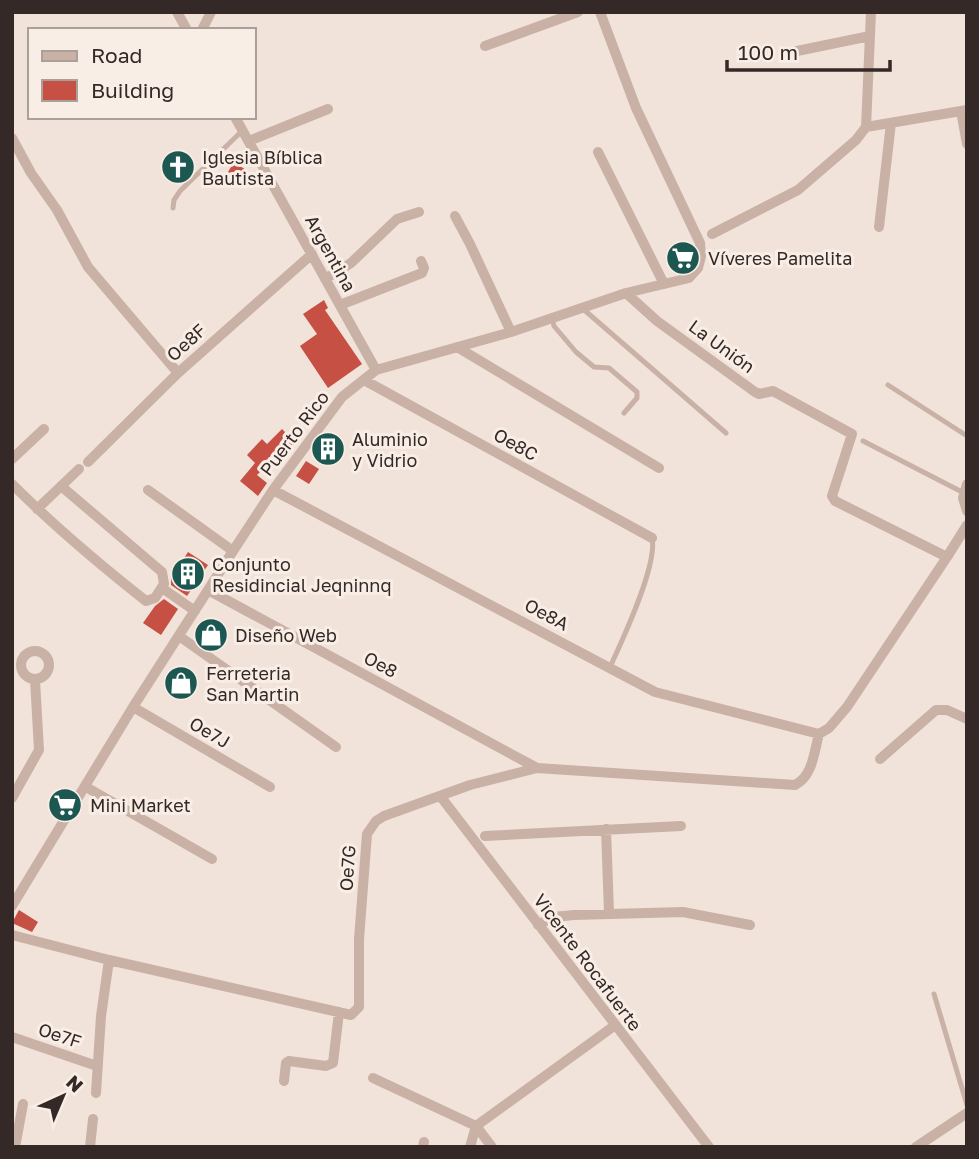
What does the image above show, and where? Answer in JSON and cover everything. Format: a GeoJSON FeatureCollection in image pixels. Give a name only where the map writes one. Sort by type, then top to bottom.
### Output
{"type":"FeatureCollection","features":[{"type":"Feature","properties":{"kind":"street"},"geometry":{"type":"LineString","coordinates":[[177,12],[186,28]]}},
{"type":"Feature","properties":{"kind":"street"},"geometry":{"type":"LineString","coordinates":[[203,28],[211,12]]}},
{"type":"Feature","properties":{"kind":"street"},"geometry":{"type":"LineString","coordinates":[[485,46],[578,12]]}},
{"type":"Feature","properties":{"kind":"street","name":"Puerto Rico"},"geometry":{"type":"LineString","coordinates":[[12,906],[133,707],[233,551],[273,490],[342,397],[376,370],[511,332],[626,293],[689,278],[694,274],[701,256],[700,243],[636,108],[600,12]]}},
{"type":"Feature","properties":{"kind":"street"},"geometry":{"type":"LineString","coordinates":[[712,234],[799,190],[856,140],[866,127],[871,12]]}},
{"type":"Feature","properties":{"kind":"street"},"geometry":{"type":"LineString","coordinates":[[797,51],[870,36]]}},
{"type":"Feature","properties":{"kind":"street"},"geometry":{"type":"LineString","coordinates":[[249,141],[328,108]]}},
{"type":"Feature","properties":{"kind":"street"},"geometry":{"type":"LineString","coordinates":[[866,127],[964,111],[967,145]]}},
{"type":"Feature","properties":{"kind":"street","name":"Argentina"},"geometry":{"type":"LineString","coordinates":[[237,119],[376,370]]}},
{"type":"Feature","properties":{"kind":"street"},"geometry":{"type":"LineString","coordinates":[[879,227],[891,123]]}},
{"type":"Feature","properties":{"kind":"street"},"geometry":{"type":"LineString","coordinates":[[12,138],[31,173],[57,210],[88,267],[178,373]]}},
{"type":"Feature","properties":{"kind":"street"},"geometry":{"type":"LineString","coordinates":[[598,152],[664,284]]}},
{"type":"Feature","properties":{"kind":"street"},"geometry":{"type":"LineString","coordinates":[[325,279],[351,263],[397,219],[419,212]]}},
{"type":"Feature","properties":{"kind":"street"},"geometry":{"type":"LineString","coordinates":[[454,216],[511,332]]}},
{"type":"Feature","properties":{"kind":"street","name":"Oe8F"},"geometry":{"type":"LineString","coordinates":[[37,509],[178,373],[312,254]]}},
{"type":"Feature","properties":{"kind":"street"},"geometry":{"type":"LineString","coordinates":[[340,305],[422,272],[424,268],[421,261]]}},
{"type":"Feature","properties":{"kind":"street","name":"La Unión"},"geometry":{"type":"LineString","coordinates":[[626,293],[657,321],[755,392],[759,394],[773,391],[852,434],[832,496],[835,501],[947,557]]}},
{"type":"Feature","properties":{"kind":"street"},"geometry":{"type":"LineString","coordinates":[[457,347],[659,468]]}},
{"type":"Feature","properties":{"kind":"street","name":"Oe8C"},"geometry":{"type":"LineString","coordinates":[[363,380],[652,538]]}},
{"type":"Feature","properties":{"kind":"street"},"geometry":{"type":"LineString","coordinates":[[12,459],[44,429]]}},
{"type":"Feature","properties":{"kind":"street"},"geometry":{"type":"LineString","coordinates":[[12,484],[37,509],[146,601],[155,598],[165,581],[162,572],[61,486]]}},
{"type":"Feature","properties":{"kind":"street"},"geometry":{"type":"LineString","coordinates":[[965,488],[967,510]]}},
{"type":"Feature","properties":{"kind":"street"},"geometry":{"type":"LineString","coordinates":[[148,490],[233,551]]}},
{"type":"Feature","properties":{"kind":"street","name":"Oe8A"},"geometry":{"type":"LineString","coordinates":[[273,490],[655,692],[819,734]]}},
{"type":"Feature","properties":{"kind":"street"},"geometry":{"type":"LineString","coordinates":[[819,734],[830,728],[847,707],[967,525]]}},
{"type":"Feature","properties":{"kind":"street"},"geometry":{"type":"LineString","coordinates":[[162,589],[195,611]]}},
{"type":"Feature","properties":{"kind":"street","name":"Oe8"},"geometry":{"type":"LineString","coordinates":[[208,590],[537,768]]}},
{"type":"Feature","properties":{"kind":"street"},"geometry":{"type":"LineString","coordinates":[[179,636],[336,747]]}},
{"type":"Feature","properties":{"kind":"street"},"geometry":{"type":"LineString","coordinates":[[39,651],[48,659],[49,670],[41,679],[35,680],[18,674],[18,657],[39,651]]}},
{"type":"Feature","properties":{"kind":"street"},"geometry":{"type":"LineString","coordinates":[[12,797],[39,750],[35,680]]}},
{"type":"Feature","properties":{"kind":"street","name":"Oe7J"},"geometry":{"type":"LineString","coordinates":[[133,707],[270,788]]}},
{"type":"Feature","properties":{"kind":"street"},"geometry":{"type":"LineString","coordinates":[[880,759],[936,710],[947,710],[967,719]]}},
{"type":"Feature","properties":{"kind":"street","name":"Oe7G"},"geometry":{"type":"LineString","coordinates":[[340,1012],[353,1014],[359,1007],[359,939],[367,834],[376,821],[384,816],[470,785],[537,768],[795,785],[810,771],[819,734]]}},
{"type":"Feature","properties":{"kind":"street"},"geometry":{"type":"LineString","coordinates":[[86,787],[212,859]]}},
{"type":"Feature","properties":{"kind":"street","name":"Vicente Rocafuerte"},"geometry":{"type":"LineString","coordinates":[[441,797],[709,1147]]}},
{"type":"Feature","properties":{"kind":"street"},"geometry":{"type":"LineString","coordinates":[[485,836],[681,826]]}},
{"type":"Feature","properties":{"kind":"street"},"geometry":{"type":"LineString","coordinates":[[606,829],[609,913]]}},
{"type":"Feature","properties":{"kind":"street"},"geometry":{"type":"LineString","coordinates":[[537,925],[557,916],[609,913],[691,913],[750,925]]}},
{"type":"Feature","properties":{"kind":"street"},"geometry":{"type":"LineString","coordinates":[[12,935],[109,960],[340,1012],[333,1063],[326,1066],[288,1062],[284,1081]]}},
{"type":"Feature","properties":{"kind":"street"},"geometry":{"type":"LineString","coordinates":[[96,1093],[109,960]]}},
{"type":"Feature","properties":{"kind":"street"},"geometry":{"type":"LineString","coordinates":[[470,1147],[476,1126],[614,1026]]}},
{"type":"Feature","properties":{"kind":"street","name":"Oe7F"},"geometry":{"type":"LineString","coordinates":[[12,1037],[97,1066]]}},
{"type":"Feature","properties":{"kind":"street"},"geometry":{"type":"LineString","coordinates":[[373,1078],[476,1126],[492,1147]]}},
{"type":"Feature","properties":{"kind":"street"},"geometry":{"type":"LineString","coordinates":[[15,1147],[23,1104]]}},
{"type":"Feature","properties":{"kind":"street"},"geometry":{"type":"LineString","coordinates":[[916,1147],[967,1113]]}},
{"type":"Feature","properties":{"kind":"street"},"geometry":{"type":"LineString","coordinates":[[90,1147],[93,1119]]}},
{"type":"Feature","properties":{"kind":"lane"},"geometry":{"type":"LineString","coordinates":[[173,208],[174,200],[180,191],[243,131]]}},
{"type":"Feature","properties":{"kind":"lane"},"geometry":{"type":"LineString","coordinates":[[582,308],[726,433]]}},
{"type":"Feature","properties":{"kind":"lane"},"geometry":{"type":"LineString","coordinates":[[552,318],[554,326],[576,352],[594,367],[608,368],[638,392],[637,398],[624,413]]}},
{"type":"Feature","properties":{"kind":"lane"},"geometry":{"type":"LineString","coordinates":[[888,385],[967,436]]}},
{"type":"Feature","properties":{"kind":"lane"},"geometry":{"type":"LineString","coordinates":[[863,440],[965,488]]}},
{"type":"Feature","properties":{"kind":"lane"},"geometry":{"type":"LineString","coordinates":[[610,667],[649,567],[652,538]]}},
{"type":"Feature","properties":{"kind":"lane"},"geometry":{"type":"LineString","coordinates":[[934,994],[967,1105]]}},
{"type":"Feature","properties":{"kind":"building","name":"Iglesia Bíblica Bautista"},"geometry":{"type":"Polygon","coordinates":[[[181,154],[192,165],[176,181],[165,170],[181,154]]]}},
{"type":"Feature","properties":{"kind":"building"},"geometry":{"type":"Polygon","coordinates":[[[234,162],[246,170],[237,185],[225,177],[234,162]]]}},
{"type":"Feature","properties":{"kind":"building"},"geometry":{"type":"Polygon","coordinates":[[[324,300],[328,308],[325,310],[362,364],[328,388],[300,346],[317,334],[303,314],[324,300]]]}},
{"type":"Feature","properties":{"kind":"building"},"geometry":{"type":"Polygon","coordinates":[[[282,429],[295,442],[257,475],[267,483],[258,496],[240,481],[255,463],[247,455],[262,439],[267,444],[282,429]]]}},
{"type":"Feature","properties":{"kind":"building"},"geometry":{"type":"Polygon","coordinates":[[[306,461],[319,469],[309,484],[296,476],[306,461]]]}},
{"type":"Feature","properties":{"kind":"building","name":"Conjunto Residincial Jeqninnq"},"geometry":{"type":"Polygon","coordinates":[[[188,552],[208,565],[187,596],[171,585],[171,578],[188,552]]]}},
{"type":"Feature","properties":{"kind":"building","name":"Conjunto Residincial Jeqninnq"},"geometry":{"type":"Polygon","coordinates":[[[164,599],[178,609],[161,635],[143,623],[155,606],[164,599]]]}},
{"type":"Feature","properties":{"kind":"building","name":"Ferreteria San Martin"},"geometry":{"type":"Polygon","coordinates":[[[176,671],[195,684],[186,696],[167,682],[176,671]]]}},
{"type":"Feature","properties":{"kind":"building"},"geometry":{"type":"Polygon","coordinates":[[[19,910],[38,922],[32,932],[12,923],[19,910]]]}},
{"type":"Feature","properties":{"kind":"place","name":"Iglesia Bíblica Bautista"},"geometry":{"type":"Point","coordinates":[178,167]}},
{"type":"Feature","properties":{"kind":"place","name":"Víveres Pamelita"},"geometry":{"type":"Point","coordinates":[683,258]}},
{"type":"Feature","properties":{"kind":"place","name":"Aluminio y Vidrio"},"geometry":{"type":"Point","coordinates":[328,449]}},
{"type":"Feature","properties":{"kind":"place","name":"Conjunto Residincial Jeqninnq"},"geometry":{"type":"Point","coordinates":[188,574]}},
{"type":"Feature","properties":{"kind":"place","name":"Diseño Web"},"geometry":{"type":"Point","coordinates":[211,635]}},
{"type":"Feature","properties":{"kind":"place","name":"Ferreteria San Martin"},"geometry":{"type":"Point","coordinates":[181,683]}},
{"type":"Feature","properties":{"kind":"place","name":"Mini Market"},"geometry":{"type":"Point","coordinates":[65,805]}}]}
